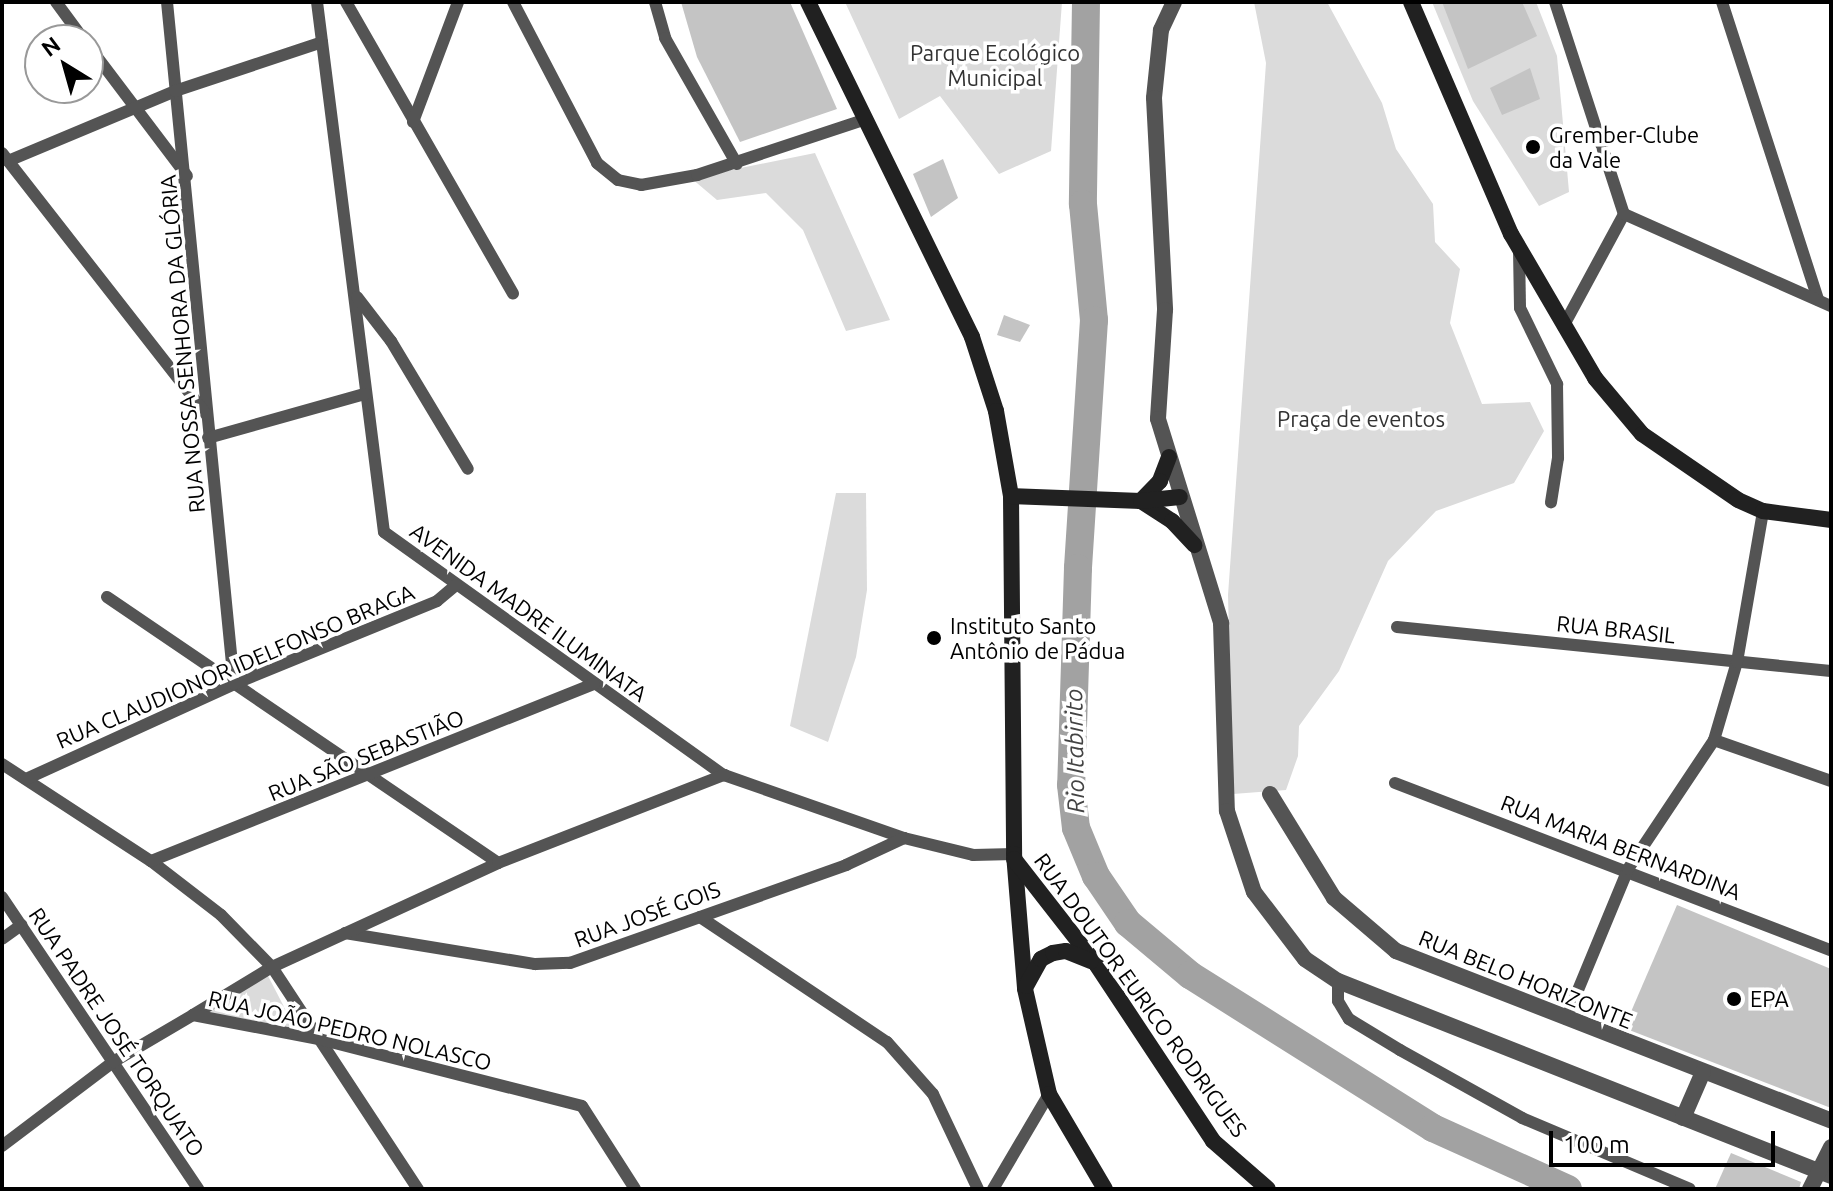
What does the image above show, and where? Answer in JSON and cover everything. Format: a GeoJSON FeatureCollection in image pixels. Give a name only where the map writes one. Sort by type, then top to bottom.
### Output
{"type":"FeatureCollection","features":[{"type":"Feature","properties":{"kind":"main road"},"geometry":{"type":"LineString","coordinates":[[808,2],[972,337],[996,411],[1011,496],[1014,856],[1025,989],[1049,1094],[1105,1189]]}},
{"type":"Feature","properties":{"kind":"main road"},"geometry":{"type":"LineString","coordinates":[[1411,2],[1519,250],[1595,378],[1642,434],[1683,466],[1763,511],[1831,520]]}},
{"type":"Feature","properties":{"kind":"main road"},"geometry":{"type":"LineString","coordinates":[[1135,500],[1160,481],[1169,457]]}},
{"type":"Feature","properties":{"kind":"main road"},"geometry":{"type":"LineString","coordinates":[[1011,496],[1135,500],[1180,497]]}},
{"type":"Feature","properties":{"kind":"main road"},"geometry":{"type":"LineString","coordinates":[[1135,500],[1172,521],[1194,545]]}},
{"type":"Feature","properties":{"kind":"main road","name":"RUA DOUTOR EURICO RODRIGUES"},"geometry":{"type":"LineString","coordinates":[[1014,856],[1096,964],[1213,1141],[1268,1189]]}},
{"type":"Feature","properties":{"kind":"main road"},"geometry":{"type":"LineString","coordinates":[[1025,989],[1033,969],[1053,953],[1066,951],[1096,964]]}},
{"type":"Feature","properties":{"kind":"street"},"geometry":{"type":"LineString","coordinates":[[56,2],[72,24]]}},
{"type":"Feature","properties":{"kind":"street","name":"RUA NOSSA SENHORA DA GLÓRIA"},"geometry":{"type":"LineString","coordinates":[[167,2],[187,176],[208,438],[234,684]]}},
{"type":"Feature","properties":{"kind":"street","name":"AVENIDA MADRE ILUMINATA"},"geometry":{"type":"LineString","coordinates":[[317,2],[329,123],[357,297],[365,394],[384,532],[724,775],[904,838],[973,855],[1014,856]]}},
{"type":"Feature","properties":{"kind":"street"},"geometry":{"type":"LineString","coordinates":[[346,2],[513,294]]}},
{"type":"Feature","properties":{"kind":"street"},"geometry":{"type":"LineString","coordinates":[[413,122],[458,2]]}},
{"type":"Feature","properties":{"kind":"street"},"geometry":{"type":"LineString","coordinates":[[513,2],[597,163],[618,180],[641,185],[737,164],[866,119]]}},
{"type":"Feature","properties":{"kind":"street"},"geometry":{"type":"LineString","coordinates":[[655,2],[665,38],[737,164]]}},
{"type":"Feature","properties":{"kind":"street"},"geometry":{"type":"LineString","coordinates":[[1174,2],[1161,30],[1154,98],[1165,310],[1158,419],[1194,545],[1213,585],[1221,623],[1227,811],[1236,852],[1254,892],[1281,933],[1305,959],[1338,981],[1825,1173]]}},
{"type":"Feature","properties":{"kind":"street"},"geometry":{"type":"LineString","coordinates":[[1555,2],[1624,214],[1563,327]]}},
{"type":"Feature","properties":{"kind":"street"},"geometry":{"type":"LineString","coordinates":[[1722,2],[1818,300]]}},
{"type":"Feature","properties":{"kind":"street"},"geometry":{"type":"LineString","coordinates":[[207,415],[5,157],[175,91],[322,42]]}},
{"type":"Feature","properties":{"kind":"street"},"geometry":{"type":"LineString","coordinates":[[104,67],[187,176]]}},
{"type":"Feature","properties":{"kind":"street"},"geometry":{"type":"LineString","coordinates":[[1624,214],[1831,306]]}},
{"type":"Feature","properties":{"kind":"street"},"geometry":{"type":"LineString","coordinates":[[1519,250],[1520,308],[1557,384],[1558,458],[1551,502]]}},
{"type":"Feature","properties":{"kind":"street"},"geometry":{"type":"LineString","coordinates":[[357,297],[391,341],[468,469]]}},
{"type":"Feature","properties":{"kind":"street"},"geometry":{"type":"LineString","coordinates":[[208,438],[365,394]]}},
{"type":"Feature","properties":{"kind":"street"},"geometry":{"type":"LineString","coordinates":[[1566,1019],[1628,869],[1714,740],[1737,662],[1763,511]]}},
{"type":"Feature","properties":{"kind":"street","name":"RUA CLAUDIONOR IDELFONSO BRAGA"},"geometry":{"type":"LineString","coordinates":[[26,779],[234,684],[437,601],[456,585]]}},
{"type":"Feature","properties":{"kind":"street"},"geometry":{"type":"LineString","coordinates":[[107,597],[498,863]]}},
{"type":"Feature","properties":{"kind":"street","name":"RUA BRASIL"},"geometry":{"type":"LineString","coordinates":[[1397,627],[1831,671]]}},
{"type":"Feature","properties":{"kind":"street","name":"RUA SÃO SEBASTIÃO"},"geometry":{"type":"LineString","coordinates":[[151,861],[594,684]]}},
{"type":"Feature","properties":{"kind":"street"},"geometry":{"type":"LineString","coordinates":[[1714,740],[1831,781]]}},
{"type":"Feature","properties":{"kind":"street"},"geometry":{"type":"LineString","coordinates":[[2,764],[151,861],[221,915],[272,967],[418,1189]]}},
{"type":"Feature","properties":{"kind":"street"},"geometry":{"type":"LineString","coordinates":[[193,1015],[272,967],[498,863],[724,775]]}},
{"type":"Feature","properties":{"kind":"street","name":"RUA MARIA BERNARDINA"},"geometry":{"type":"LineString","coordinates":[[1395,783],[1628,869],[1831,950]]}},
{"type":"Feature","properties":{"kind":"street","name":"RUA BELO HORIZONTE"},"geometry":{"type":"LineString","coordinates":[[1270,794],[1316,876],[1379,940],[1430,967],[1831,1121]]}},
{"type":"Feature","properties":{"kind":"street","name":"RUA JOSÉ GOIS"},"geometry":{"type":"LineString","coordinates":[[345,933],[553,965],[700,917],[904,838]]}},
{"type":"Feature","properties":{"kind":"street","name":"RUA PADRE JOSÉ TORQUATO"},"geometry":{"type":"LineString","coordinates":[[2,897],[198,1189]]}},
{"type":"Feature","properties":{"kind":"street"},"geometry":{"type":"LineString","coordinates":[[700,917],[887,1042],[933,1094],[978,1189]]}},
{"type":"Feature","properties":{"kind":"street"},"geometry":{"type":"LineString","coordinates":[[2,939],[21,925]]}},
{"type":"Feature","properties":{"kind":"street"},"geometry":{"type":"LineString","coordinates":[[1338,981],[1338,1001],[1349,1019],[1400,1050],[1522,1118],[1690,1189]]}},
{"type":"Feature","properties":{"kind":"street","name":"RUA JOÃO PEDRO NOLASCO"},"geometry":{"type":"LineString","coordinates":[[2,1146],[113,1062],[193,1015],[319,1039],[582,1106],[635,1189]]}},
{"type":"Feature","properties":{"kind":"street"},"geometry":{"type":"LineString","coordinates":[[1683,1118],[1703,1072]]}},
{"type":"Feature","properties":{"kind":"street"},"geometry":{"type":"LineString","coordinates":[[993,1189],[1049,1094]]}},
{"type":"Feature","properties":{"kind":"street"},"geometry":{"type":"LineString","coordinates":[[1810,1189],[1825,1173],[1831,1147]]}},
{"type":"Feature","properties":{"kind":"green space","name":"Parque Ecológico Municipal"},"geometry":{"type":"Polygon","coordinates":[[[845,2],[1062,2],[1051,151],[999,174],[940,96],[899,119],[845,2]]]}},
{"type":"Feature","properties":{"kind":"green space","name":"Praça de eventos"},"geometry":{"type":"Polygon","coordinates":[[[1254,2],[1327,2],[1382,103],[1396,149],[1433,204],[1435,242],[1460,269],[1450,323],[1482,404],[1530,402],[1544,431],[1514,483],[1436,511],[1388,561],[1339,671],[1299,726],[1298,756],[1286,790],[1233,794],[1228,595],[1266,63],[1254,2]]]}},
{"type":"Feature","properties":{"kind":"green space","name":"Grember-Clube da Vale"},"geometry":{"type":"Polygon","coordinates":[[[1432,2],[1536,2],[1557,56],[1569,192],[1539,206],[1473,101],[1432,2]]]}},
{"type":"Feature","properties":{"kind":"green space"},"geometry":{"type":"Polygon","coordinates":[[[815,153],[890,320],[846,331],[803,230],[766,193],[717,200],[691,178],[815,153]]]}},
{"type":"Feature","properties":{"kind":"green space"},"geometry":{"type":"Polygon","coordinates":[[[836,493],[866,493],[867,590],[856,657],[828,742],[790,726],[836,493]]]}},
{"type":"Feature","properties":{"kind":"green space"},"geometry":{"type":"Polygon","coordinates":[[[267,974],[295,1028],[204,1012],[267,974]]]}},
{"type":"Feature","properties":{"kind":"building"},"geometry":{"type":"Polygon","coordinates":[[[681,2],[790,2],[837,109],[740,142],[697,57],[681,2]]]}},
{"type":"Feature","properties":{"kind":"building"},"geometry":{"type":"Polygon","coordinates":[[[1442,2],[1522,2],[1537,36],[1468,69],[1442,2]]]}},
{"type":"Feature","properties":{"kind":"building"},"geometry":{"type":"Polygon","coordinates":[[[1530,68],[1540,99],[1502,115],[1490,88],[1530,68]]]}},
{"type":"Feature","properties":{"kind":"building"},"geometry":{"type":"Polygon","coordinates":[[[943,159],[958,198],[931,217],[913,174],[943,159]]]}},
{"type":"Feature","properties":{"kind":"building"},"geometry":{"type":"Polygon","coordinates":[[[1004,315],[1030,325],[1020,342],[997,335],[1004,315]]]}},
{"type":"Feature","properties":{"kind":"building","name":"EPA"},"geometry":{"type":"Polygon","coordinates":[[[1677,905],[1831,969],[1831,1108],[1624,1028],[1677,905]]]}},
{"type":"Feature","properties":{"kind":"building"},"geometry":{"type":"Polygon","coordinates":[[[1731,1153],[1801,1182],[1799,1189],[1715,1189],[1731,1153]]]}},
{"type":"Feature","properties":{"kind":"waterway","name":"Rio Itabirito"},"geometry":{"type":"LineString","coordinates":[[1086,2],[1083,204],[1094,320],[1078,568],[1071,785],[1076,828],[1096,876],[1128,923],[1190,975],[1433,1128],[1568,1189]]}},
{"type":"Feature","properties":{"kind":"place","name":"Grember-Clube da Vale"},"geometry":{"type":"Point","coordinates":[1533,147]}},
{"type":"Feature","properties":{"kind":"place","name":"Instituto Santo Antônio de Pádua"},"geometry":{"type":"Point","coordinates":[934,638]}},
{"type":"Feature","properties":{"kind":"place","name":"EPA"},"geometry":{"type":"Point","coordinates":[1734,999]}}]}
